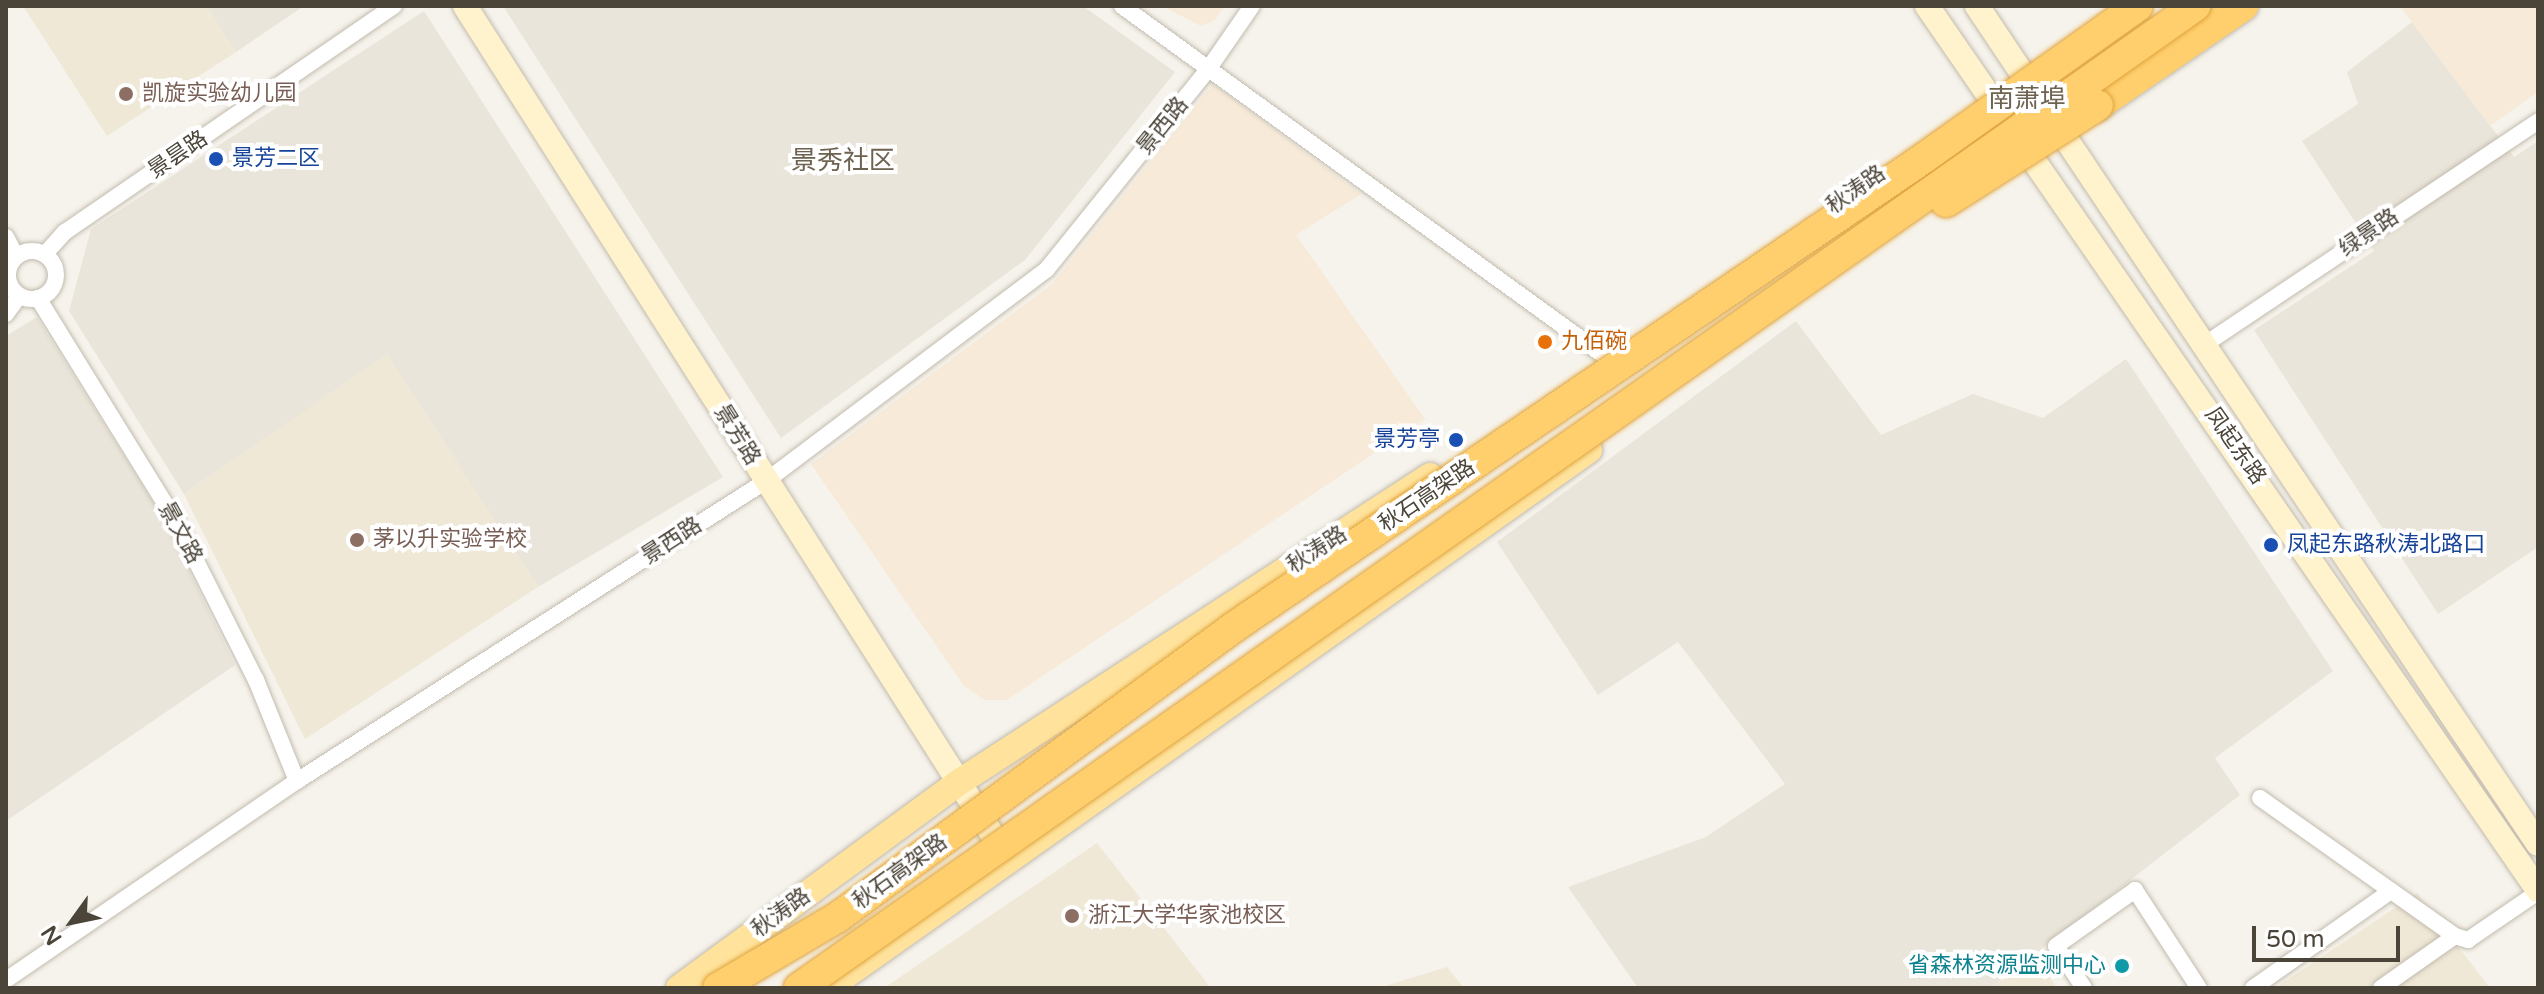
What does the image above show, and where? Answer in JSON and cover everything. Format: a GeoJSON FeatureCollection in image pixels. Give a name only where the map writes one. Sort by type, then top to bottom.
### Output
{"type":"FeatureCollection","features":[{"type":"Feature","properties":{"kind":"highway","name":"秋石高架路"},"geometry":{"type":"LineString","coordinates":[[718,988],[838,917],[1234,627],[1924,158],[2138,6]]}},
{"type":"Feature","properties":{"kind":"highway","name":"秋石高架路"},"geometry":{"type":"LineString","coordinates":[[799,988],[2195,6]]}},
{"type":"Feature","properties":{"kind":"highway"},"geometry":{"type":"LineString","coordinates":[[1752,318],[2011,163],[2243,6]]}},
{"type":"Feature","properties":{"kind":"main road","name":"景芳路"},"geometry":{"type":"LineString","coordinates":[[465,6],[1010,863]]}},
{"type":"Feature","properties":{"kind":"main road","name":"凤起东路"},"geometry":{"type":"LineString","coordinates":[[1927,6],[2019,143],[2224,429],[2538,891]]}},
{"type":"Feature","properties":{"kind":"main road","name":"凤起东路"},"geometry":{"type":"LineString","coordinates":[[1977,6],[2055,116],[2201,347],[2538,844]]}},
{"type":"Feature","properties":{"kind":"main road","name":"秋涛路"},"geometry":{"type":"LineString","coordinates":[[679,988],[958,783],[1610,360],[2116,6]]}},
{"type":"Feature","properties":{"kind":"main road"},"geometry":{"type":"LineString","coordinates":[[828,988],[1010,863],[2055,116],[2215,6]]}},
{"type":"Feature","properties":{"kind":"street","name":"景昙路"},"geometry":{"type":"LineString","coordinates":[[45,254],[65,232],[394,6]]}},
{"type":"Feature","properties":{"kind":"street"},"geometry":{"type":"LineString","coordinates":[[1122,6],[1610,360]]}},
{"type":"Feature","properties":{"kind":"street","name":"景西路"},"geometry":{"type":"LineString","coordinates":[[6,980],[297,781],[766,481],[1047,269],[1209,68],[1252,6]]}},
{"type":"Feature","properties":{"kind":"street","name":"绿景路"},"geometry":{"type":"LineString","coordinates":[[2201,347],[2538,121]]}},
{"type":"Feature","properties":{"kind":"street"},"geometry":{"type":"LineString","coordinates":[[6,237],[16,256]]}},
{"type":"Feature","properties":{"kind":"street"},"geometry":{"type":"LineString","coordinates":[[30,250],[45,254],[55,266],[56,281],[48,294],[38,298],[19,296],[9,284],[8,269],[16,256],[30,250]]}},
{"type":"Feature","properties":{"kind":"street"},"geometry":{"type":"LineString","coordinates":[[6,314],[19,296]]}},
{"type":"Feature","properties":{"kind":"street","name":"景文路"},"geometry":{"type":"LineString","coordinates":[[38,298],[178,525],[256,680],[297,781]]}},
{"type":"Feature","properties":{"kind":"street"},"geometry":{"type":"LineString","coordinates":[[2260,798],[2455,936],[2468,940],[2538,891]]}},
{"type":"Feature","properties":{"kind":"street"},"geometry":{"type":"LineString","coordinates":[[2084,988],[2056,946],[2135,890],[2199,988]]}},
{"type":"Feature","properties":{"kind":"street"},"geometry":{"type":"LineString","coordinates":[[2253,988],[2391,891]]}},
{"type":"Feature","properties":{"kind":"street"},"geometry":{"type":"LineString","coordinates":[[2381,988],[2455,936]]}},
{"type":"Feature","properties":{"kind":"shaded area","name":"凯旋实验幼儿园"},"geometry":{"type":"Polygon","coordinates":[[[23,6],[206,6],[236,52],[107,136],[23,6]]]}},
{"type":"Feature","properties":{"kind":"shaded area"},"geometry":{"type":"Polygon","coordinates":[[[206,6],[304,6],[236,52],[206,6]]]}},
{"type":"Feature","properties":{"kind":"shaded area"},"geometry":{"type":"Polygon","coordinates":[[[503,6],[1083,6],[1175,72],[1025,260],[781,438],[503,6]]]}},
{"type":"Feature","properties":{"kind":"shaded area"},"geometry":{"type":"Polygon","coordinates":[[[1162,6],[1225,6],[1215,20],[1201,26],[1162,6]]]}},
{"type":"Feature","properties":{"kind":"shaded area"},"geometry":{"type":"Polygon","coordinates":[[[2400,6],[2538,6],[2538,92],[2490,126],[2400,6]]]}},
{"type":"Feature","properties":{"kind":"shaded area"},"geometry":{"type":"Polygon","coordinates":[[[424,11],[723,477],[538,587],[387,355],[184,494],[69,311],[91,229],[424,11]]]}},
{"type":"Feature","properties":{"kind":"shaded area"},"geometry":{"type":"Polygon","coordinates":[[[2412,22],[2514,157],[2538,141],[2538,547],[2438,614],[2254,330],[2374,251],[2302,141],[2358,104],[2347,72],[2412,22]]]}},
{"type":"Feature","properties":{"kind":"shaded area"},"geometry":{"type":"Polygon","coordinates":[[[1213,84],[1361,194],[1296,235],[1425,419],[1007,700],[985,700],[964,686],[811,464],[1052,284],[1213,84]]]}},
{"type":"Feature","properties":{"kind":"shaded area"},"geometry":{"type":"Polygon","coordinates":[[[37,317],[167,525],[235,665],[6,821],[6,336],[37,317]]]}},
{"type":"Feature","properties":{"kind":"shaded area"},"geometry":{"type":"Polygon","coordinates":[[[1796,321],[1881,435],[1973,394],[2043,418],[2126,359],[2333,671],[2215,758],[2240,795],[1991,988],[1638,988],[1568,887],[1706,837],[1785,784],[1678,642],[1598,695],[1497,542],[1796,321]]]}},
{"type":"Feature","properties":{"kind":"shaded area","name":"茅以升实验学校"},"geometry":{"type":"Polygon","coordinates":[[[387,354],[538,587],[305,739],[184,494],[387,354]]]}},
{"type":"Feature","properties":{"kind":"shaded area","name":"浙江大学华家池校区"},"geometry":{"type":"Polygon","coordinates":[[[1097,843],[1211,988],[884,988],[1097,843]]]}},
{"type":"Feature","properties":{"kind":"shaded area"},"geometry":{"type":"Polygon","coordinates":[[[2417,893],[2490,988],[2275,988],[2417,893]]]}},
{"type":"Feature","properties":{"kind":"shaded area"},"geometry":{"type":"Polygon","coordinates":[[[2035,956],[2057,988],[1991,988],[2035,956]]]}},
{"type":"Feature","properties":{"kind":"shaded area"},"geometry":{"type":"Polygon","coordinates":[[[1447,967],[1464,988],[1378,988],[1447,967]]]}},
{"type":"Feature","properties":{"kind":"place","name":"凯旋实验幼儿园"},"geometry":{"type":"Point","coordinates":[126,94]}},
{"type":"Feature","properties":{"kind":"place","name":"景芳二区"},"geometry":{"type":"Point","coordinates":[216,159]}},
{"type":"Feature","properties":{"kind":"place","name":"九佰碗"},"geometry":{"type":"Point","coordinates":[1545,342]}},
{"type":"Feature","properties":{"kind":"place","name":"景芳亭"},"geometry":{"type":"Point","coordinates":[1456,440]}},
{"type":"Feature","properties":{"kind":"place","name":"茅以升实验学校"},"geometry":{"type":"Point","coordinates":[357,540]}},
{"type":"Feature","properties":{"kind":"place","name":"凤起东路秋涛北路口"},"geometry":{"type":"Point","coordinates":[2271,545]}},
{"type":"Feature","properties":{"kind":"place","name":"浙江大学华家池校区"},"geometry":{"type":"Point","coordinates":[1072,916]}},
{"type":"Feature","properties":{"kind":"place","name":"省森林资源监测中心"},"geometry":{"type":"Point","coordinates":[2122,966]}},
{"type":"Feature","properties":{"kind":"district","name":"南萧埠"},"geometry":{"type":"Point","coordinates":[2027,99]}},
{"type":"Feature","properties":{"kind":"district","name":"景秀社区"},"geometry":{"type":"Point","coordinates":[843,161]}}]}
